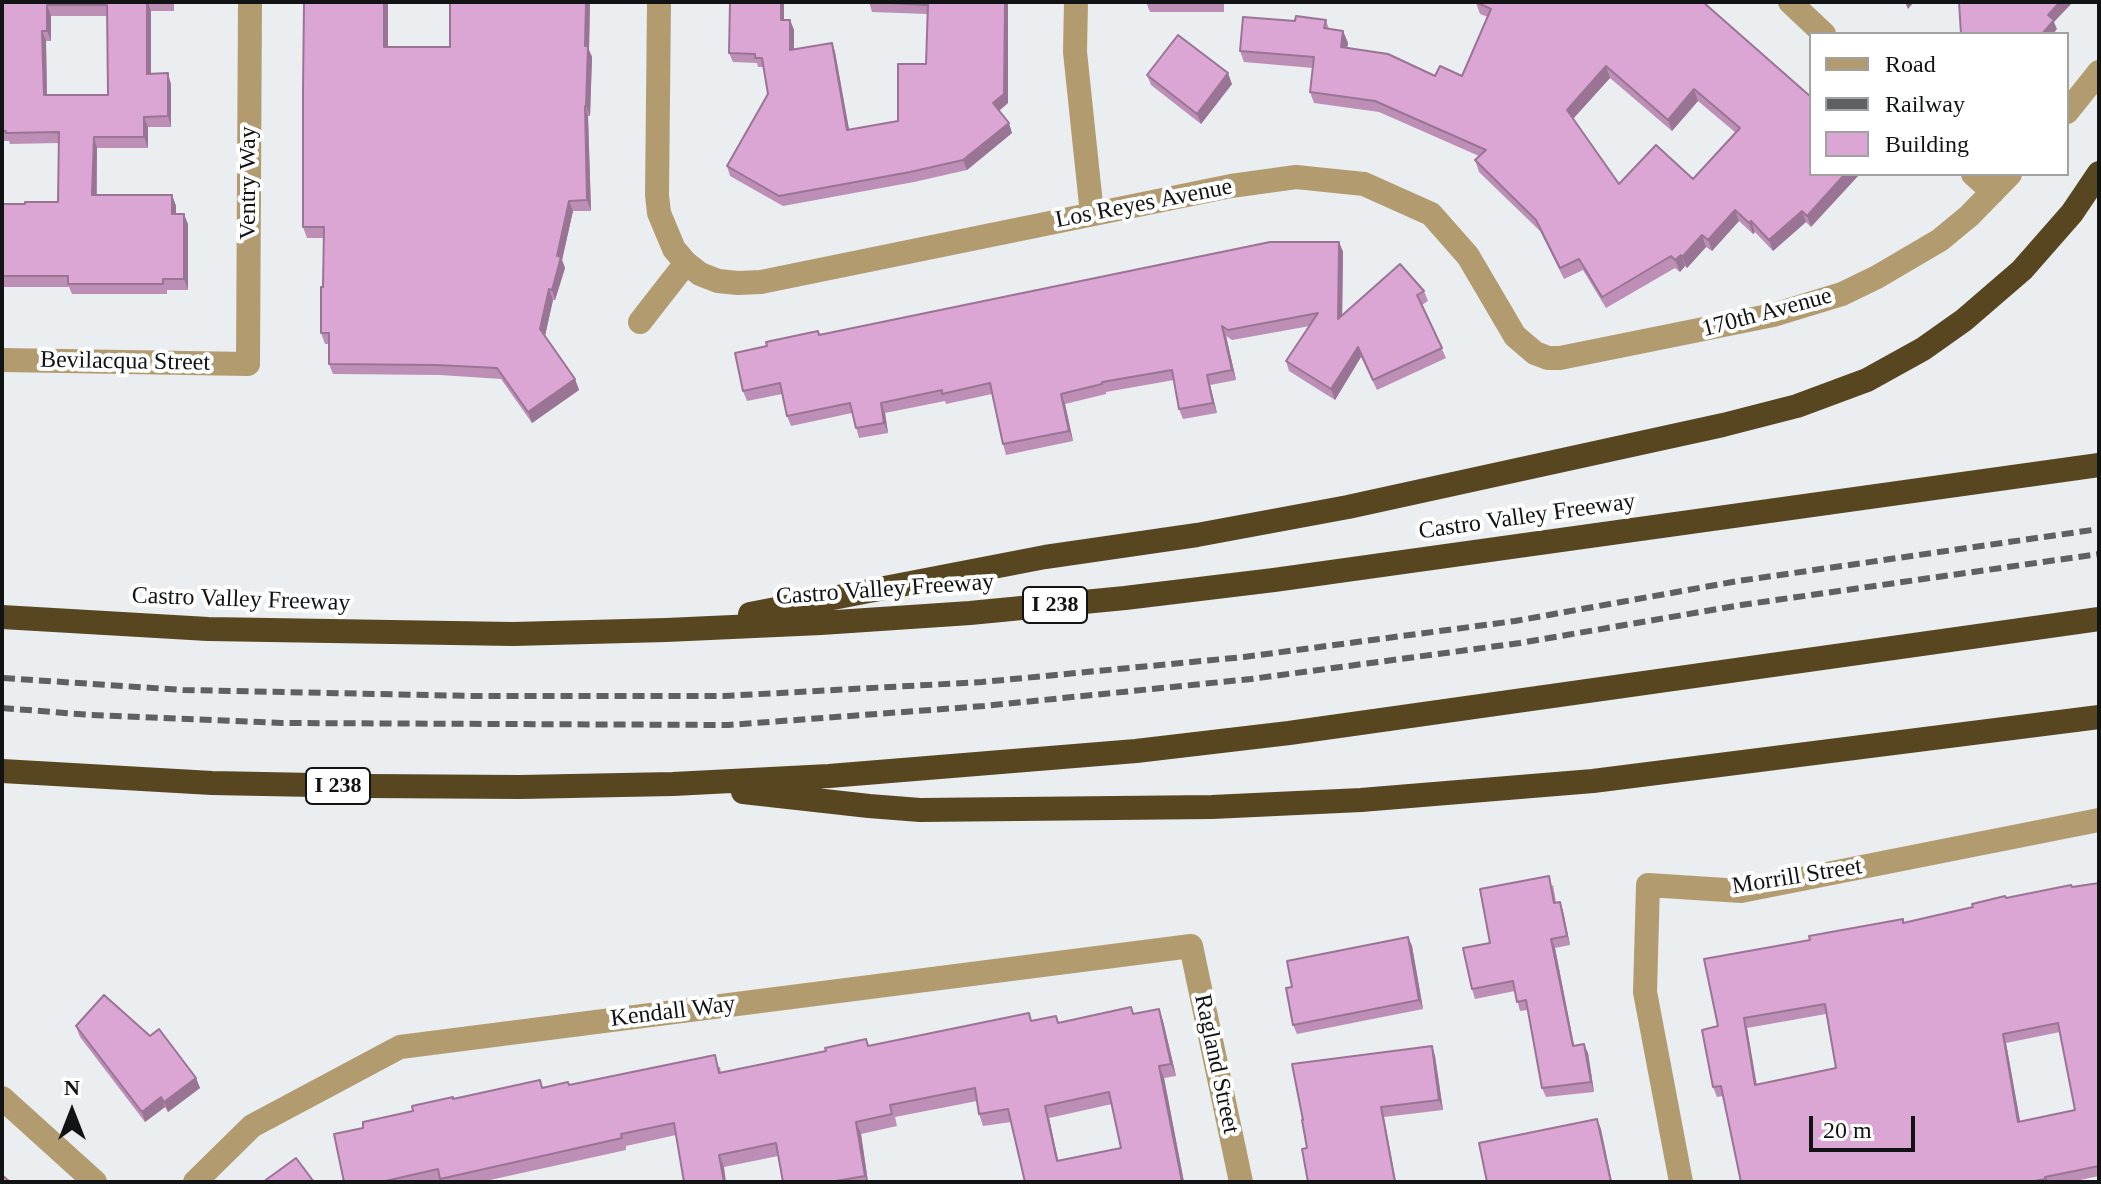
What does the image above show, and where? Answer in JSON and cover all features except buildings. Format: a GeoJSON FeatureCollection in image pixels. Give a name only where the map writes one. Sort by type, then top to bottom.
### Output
{"type":"FeatureCollection","features":[{"type":"Feature","properties":{"kind":"highway"},"geometry":{"type":"LineString","coordinates":[[666,630],[1045,557],[1197,535],[1348,507],[1797,406],[1867,380],[1923,349],[1964,320],[2022,270],[2072,213],[2099,173]]}},
{"type":"Feature","properties":{"kind":"highway","name":"Castro Valley Freeway"},"geometry":{"type":"LineString","coordinates":[[2,617],[208,629],[513,634],[666,630],[970,613],[1125,598],[1427,560],[2099,465]]}},
{"type":"Feature","properties":{"kind":"highway","name":"I 238"},"geometry":{"type":"LineString","coordinates":[[2,771],[212,783],[520,787],[673,784],[845,775],[1136,751],[1396,719],[2099,619]]}},
{"type":"Feature","properties":{"kind":"highway"},"geometry":{"type":"LineString","coordinates":[[673,784],[920,810],[1289,803],[1393,798],[1593,781],[2099,717]]}},
{"type":"Feature","properties":{"kind":"street","name":"Ventry Way"},"geometry":{"type":"LineString","coordinates":[[248,364],[250,2]]}},
{"type":"Feature","properties":{"kind":"street","name":"Los Reyes Avenue"},"geometry":{"type":"LineString","coordinates":[[659,2],[659,213],[674,249],[700,274],[718,281],[761,282],[1231,186],[1296,177],[1364,184],[1431,214],[1468,256],[1515,336],[1535,353]]}},
{"type":"Feature","properties":{"kind":"street"},"geometry":{"type":"LineString","coordinates":[[1076,2],[1075,52],[1092,214]]}},
{"type":"Feature","properties":{"kind":"street"},"geometry":{"type":"LineString","coordinates":[[1790,2],[1822,32]]}},
{"type":"Feature","properties":{"kind":"street"},"geometry":{"type":"LineString","coordinates":[[2069,110],[2099,72]]}},
{"type":"Feature","properties":{"kind":"street"},"geometry":{"type":"LineString","coordinates":[[1975,176],[1993,192]]}},
{"type":"Feature","properties":{"kind":"street","name":"170th Avenue"},"geometry":{"type":"LineString","coordinates":[[1535,353],[1548,358],[1572,356],[1810,306],[1865,283],[1940,240],[2008,176]]}},
{"type":"Feature","properties":{"kind":"street"},"geometry":{"type":"LineString","coordinates":[[640,322],[686,263]]}},
{"type":"Feature","properties":{"kind":"street","name":"Bevilacqua Street"},"geometry":{"type":"LineString","coordinates":[[2,360],[248,364]]}},
{"type":"Feature","properties":{"kind":"street","name":"Morrill Street"},"geometry":{"type":"LineString","coordinates":[[1681,1182],[1645,992],[1648,885],[1741,891],[2099,820]]}},
{"type":"Feature","properties":{"kind":"street","name":"Kendall Way"},"geometry":{"type":"LineString","coordinates":[[195,1182],[252,1126],[400,1047],[1191,946]]}},
{"type":"Feature","properties":{"kind":"street","name":"Ragland Street"},"geometry":{"type":"LineString","coordinates":[[1191,946],[1241,1182]]}},
{"type":"Feature","properties":{"kind":"street"},"geometry":{"type":"LineString","coordinates":[[2,1098],[95,1182]]}},
{"type":"Feature","properties":{"kind":"railway"},"geometry":{"type":"LineString","coordinates":[[3,678],[183,690],[471,696],[724,696],[982,682],[1244,657],[1515,621],[1738,581],[2099,529]]}},
{"type":"Feature","properties":{"kind":"railway"},"geometry":{"type":"LineString","coordinates":[[2,708],[281,723],[728,725],[984,706],[1251,679],[1520,643],[1741,605],[2099,554]]}}]}
